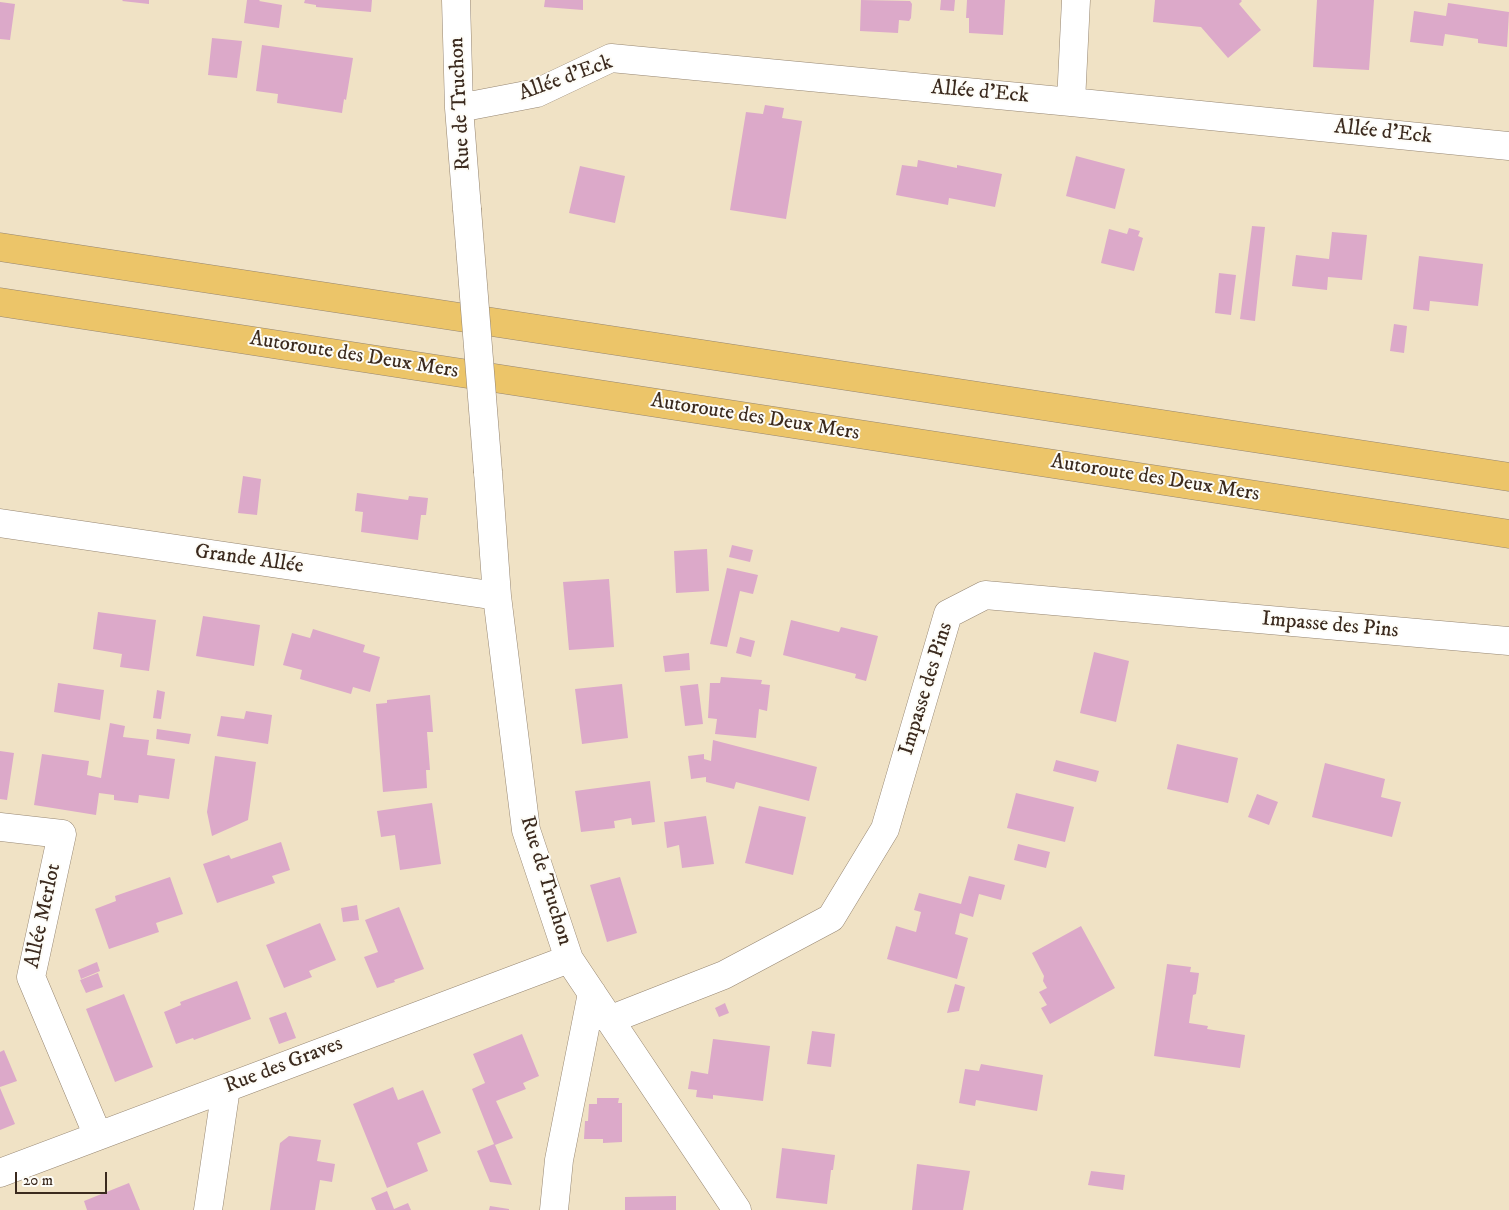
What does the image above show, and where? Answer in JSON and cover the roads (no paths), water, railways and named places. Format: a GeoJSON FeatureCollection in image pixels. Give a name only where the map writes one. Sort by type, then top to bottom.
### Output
{"type":"FeatureCollection","features":[{"type":"Feature","properties":{"kind":"highway"},"geometry":{"type":"LineString","coordinates":[[0,247],[1509,476]]}},
{"type":"Feature","properties":{"kind":"highway","name":"Autoroute des Deux Mers"},"geometry":{"type":"LineString","coordinates":[[0,302],[1509,534]]}},
{"type":"Feature","properties":{"kind":"street","name":"Rue de Truchon"},"geometry":{"type":"LineString","coordinates":[[456,0],[459,108],[497,596],[526,830],[569,959],[737,1210]]}},
{"type":"Feature","properties":{"kind":"street"},"geometry":{"type":"LineString","coordinates":[[1071,102],[1076,0]]}},
{"type":"Feature","properties":{"kind":"street","name":"Allée d'Eck"},"geometry":{"type":"LineString","coordinates":[[459,108],[537,93],[611,58],[1509,146]]}},
{"type":"Feature","properties":{"kind":"street","name":"Grande Allée"},"geometry":{"type":"LineString","coordinates":[[0,523],[497,596]]}},
{"type":"Feature","properties":{"kind":"street","name":"Impasse des Pins"},"geometry":{"type":"LineString","coordinates":[[609,1020],[724,975],[831,918],[885,829],[948,614],[985,595],[1509,642]]}},
{"type":"Feature","properties":{"kind":"street","name":"Allée Merlot"},"geometry":{"type":"LineString","coordinates":[[0,827],[62,834],[30,977],[98,1136]]}},
{"type":"Feature","properties":{"kind":"street","name":"Rue des Graves"},"geometry":{"type":"LineString","coordinates":[[0,1173],[569,959]]}},
{"type":"Feature","properties":{"kind":"street"},"geometry":{"type":"LineString","coordinates":[[554,1210],[559,1160],[592,993]]}},
{"type":"Feature","properties":{"kind":"street"},"geometry":{"type":"LineString","coordinates":[[208,1210],[226,1088]]}}]}
